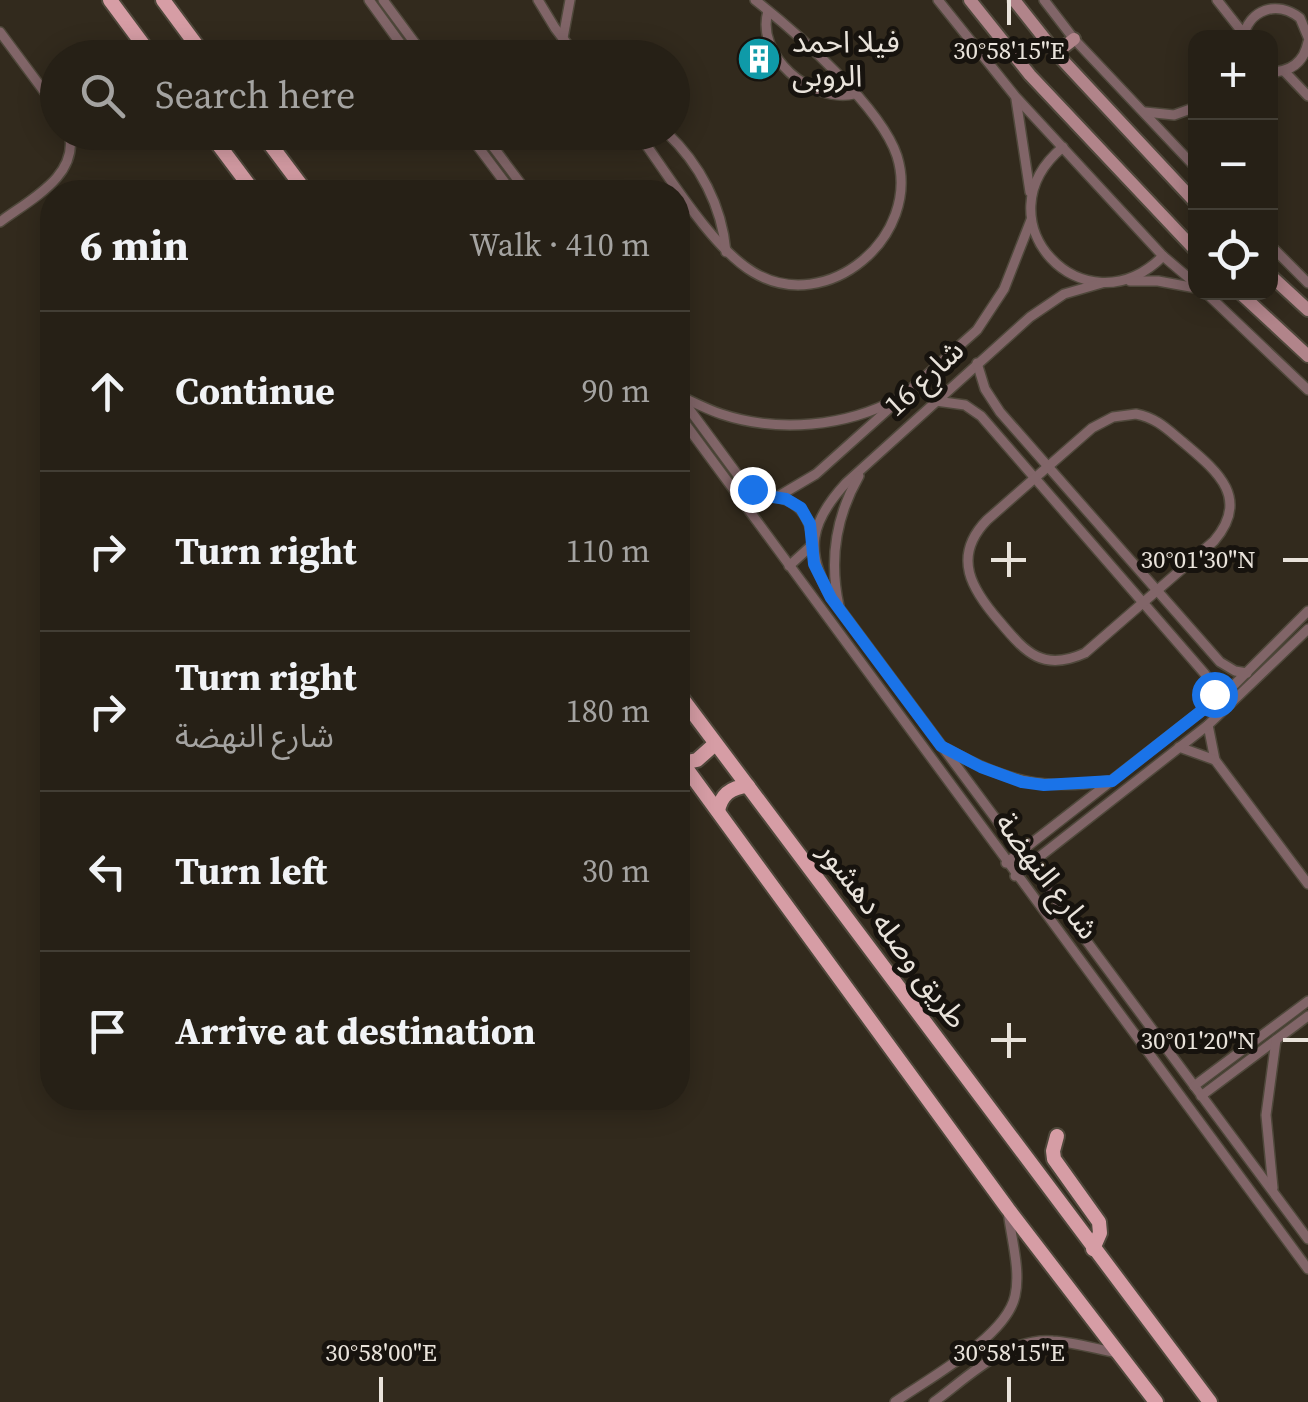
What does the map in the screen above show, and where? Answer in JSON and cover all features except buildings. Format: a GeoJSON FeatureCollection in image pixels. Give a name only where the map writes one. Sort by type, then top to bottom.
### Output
{"type":"FeatureCollection","features":[{"type":"Feature","properties":{"kind":"main road"},"geometry":{"type":"LineString","coordinates":[[110,0],[140,40]]}},
{"type":"Feature","properties":{"kind":"main road"},"geometry":{"type":"LineString","coordinates":[[163,0],[193,40]]}},
{"type":"Feature","properties":{"kind":"main road"},"geometry":{"type":"LineString","coordinates":[[222,150],[245,180]]}},
{"type":"Feature","properties":{"kind":"main road"},"geometry":{"type":"LineString","coordinates":[[274,150],[297,180]]}},
{"type":"Feature","properties":{"kind":"main road","name":"طريق وصله دهشور"},"geometry":{"type":"LineString","coordinates":[[690,709],[1210,1402]]}},
{"type":"Feature","properties":{"kind":"main road"},"geometry":{"type":"LineString","coordinates":[[690,760],[698,760],[716,744]]}},
{"type":"Feature","properties":{"kind":"main road"},"geometry":{"type":"LineString","coordinates":[[690,773],[1008,1209],[1156,1402]]}},
{"type":"Feature","properties":{"kind":"main road"},"geometry":{"type":"LineString","coordinates":[[718,811],[720,802],[731,790],[748,786]]}},
{"type":"Feature","properties":{"kind":"main road"},"geometry":{"type":"LineString","coordinates":[[1057,1136],[1052,1151],[1054,1159],[1099,1222],[1099,1239],[1093,1250]]}},
{"type":"Feature","properties":{"kind":"street"},"geometry":{"type":"LineString","coordinates":[[368,0],[398,40]]}},
{"type":"Feature","properties":{"kind":"street"},"geometry":{"type":"LineString","coordinates":[[383,0],[413,40]]}},
{"type":"Feature","properties":{"kind":"street"},"geometry":{"type":"LineString","coordinates":[[538,0],[563,38]]}},
{"type":"Feature","properties":{"kind":"street"},"geometry":{"type":"LineString","coordinates":[[563,38],[570,0]]}},
{"type":"Feature","properties":{"kind":"street"},"geometry":{"type":"LineString","coordinates":[[690,203],[726,252],[757,275],[798,284],[839,276],[863,262],[880,246],[900,203],[900,168],[887,135],[854,94],[755,0]]}},
{"type":"Feature","properties":{"kind":"street"},"geometry":{"type":"LineString","coordinates":[[938,0],[1015,96],[1188,279]]}},
{"type":"Feature","properties":{"kind":"street"},"geometry":{"type":"LineString","coordinates":[[970,0],[1030,76],[1188,242]]}},
{"type":"Feature","properties":{"kind":"street"},"geometry":{"type":"LineString","coordinates":[[1014,0],[1056,54],[1188,194]]}},
{"type":"Feature","properties":{"kind":"street"},"geometry":{"type":"LineString","coordinates":[[1044,0],[1074,39],[1188,160]]}},
{"type":"Feature","properties":{"kind":"street"},"geometry":{"type":"LineString","coordinates":[[1217,0],[1239,30]]}},
{"type":"Feature","properties":{"kind":"street"},"geometry":{"type":"LineString","coordinates":[[1272,0],[1300,18],[1308,35],[1299,63],[1278,72]]}},
{"type":"Feature","properties":{"kind":"street"},"geometry":{"type":"LineString","coordinates":[[1244,30],[1259,11],[1286,8]]}},
{"type":"Feature","properties":{"kind":"street"},"geometry":{"type":"LineString","coordinates":[[1300,18],[1308,9]]}},
{"type":"Feature","properties":{"kind":"street"},"geometry":{"type":"LineString","coordinates":[[768,11],[767,40],[785,66],[820,92],[854,94]]}},
{"type":"Feature","properties":{"kind":"street"},"geometry":{"type":"LineString","coordinates":[[0,32],[40,86]]}},
{"type":"Feature","properties":{"kind":"street"},"geometry":{"type":"LineString","coordinates":[[1056,54],[1074,39]]}},
{"type":"Feature","properties":{"kind":"street"},"geometry":{"type":"LineString","coordinates":[[1284,72],[1308,96]]}},
{"type":"Feature","properties":{"kind":"street"},"geometry":{"type":"LineString","coordinates":[[1015,96],[1028,158],[1031,220],[1048,257],[1082,280],[1188,285]]}},
{"type":"Feature","properties":{"kind":"street"},"geometry":{"type":"LineString","coordinates":[[1142,112],[1174,115],[1188,110]]}},
{"type":"Feature","properties":{"kind":"street"},"geometry":{"type":"LineString","coordinates":[[1031,200],[1041,170],[1064,147]]}},
{"type":"Feature","properties":{"kind":"street"},"geometry":{"type":"LineString","coordinates":[[52,180],[63,171],[70,150]]}},
{"type":"Feature","properties":{"kind":"street"},"geometry":{"type":"LineString","coordinates":[[480,150],[503,180]]}},
{"type":"Feature","properties":{"kind":"street"},"geometry":{"type":"LineString","coordinates":[[496,150],[518,180]]}},
{"type":"Feature","properties":{"kind":"street"},"geometry":{"type":"LineString","coordinates":[[650,150],[673,180]]}},
{"type":"Feature","properties":{"kind":"street"},"geometry":{"type":"LineString","coordinates":[[684,150],[708,186],[722,224],[726,252]]}},
{"type":"Feature","properties":{"kind":"street"},"geometry":{"type":"LineString","coordinates":[[0,222],[40,190]]}},
{"type":"Feature","properties":{"kind":"street","name":"شارع 16"},"geometry":{"type":"LineString","coordinates":[[746,506],[816,474],[914,389],[984,320],[1009,278],[1031,220]]}},
{"type":"Feature","properties":{"kind":"street"},"geometry":{"type":"LineString","coordinates":[[1278,254],[1308,283]]}},
{"type":"Feature","properties":{"kind":"street"},"geometry":{"type":"LineString","coordinates":[[1127,281],[1163,256]]}},
{"type":"Feature","properties":{"kind":"street"},"geometry":{"type":"LineString","coordinates":[[1278,282],[1308,310]]}},
{"type":"Feature","properties":{"kind":"street","name":"شارع 16"},"geometry":{"type":"LineString","coordinates":[[812,545],[831,501],[977,363],[1048,304],[1064,294],[1102,283]]}},
{"type":"Feature","properties":{"kind":"street"},"geometry":{"type":"LineString","coordinates":[[1213,300],[1308,390]]}},
{"type":"Feature","properties":{"kind":"street"},"geometry":{"type":"LineString","coordinates":[[1248,300],[1308,356]]}},
{"type":"Feature","properties":{"kind":"street"},"geometry":{"type":"LineString","coordinates":[[977,363],[981,381],[994,405],[1220,662],[1247,673]]}},
{"type":"Feature","properties":{"kind":"street"},"geometry":{"type":"LineString","coordinates":[[690,399],[735,418],[797,425],[846,418],[914,389]]}},
{"type":"Feature","properties":{"kind":"street"},"geometry":{"type":"LineString","coordinates":[[936,401],[956,402],[973,410],[1205,674],[1214,701]]}},
{"type":"Feature","properties":{"kind":"street"},"geometry":{"type":"LineString","coordinates":[[690,410],[740,478],[772,496]]}},
{"type":"Feature","properties":{"kind":"street"},"geometry":{"type":"LineString","coordinates":[[1136,414],[1158,421],[1218,473],[1229,495],[1228,520],[1222,532],[1095,646],[1073,658],[1048,660],[1024,651],[977,594],[968,560],[981,526],[1048,467],[1102,422],[1136,414]]}},
{"type":"Feature","properties":{"kind":"street","name":"شارع النهضة"},"geometry":{"type":"LineString","coordinates":[[690,430],[1308,1270]]}},
{"type":"Feature","properties":{"kind":"street"},"geometry":{"type":"LineString","coordinates":[[839,608],[834,580],[836,535],[864,468]]}},
{"type":"Feature","properties":{"kind":"street","name":"شارع النهضة"},"geometry":{"type":"LineString","coordinates":[[772,496],[794,503],[807,515],[818,573],[839,608],[1308,1239]]}},
{"type":"Feature","properties":{"kind":"street"},"geometry":{"type":"LineString","coordinates":[[790,566],[812,545]]}},
{"type":"Feature","properties":{"kind":"street"},"geometry":{"type":"LineString","coordinates":[[1006,864],[1186,725],[1247,673],[1308,611]]}},
{"type":"Feature","properties":{"kind":"street"},"geometry":{"type":"LineString","coordinates":[[1015,876],[1208,725],[1308,628]]}},
{"type":"Feature","properties":{"kind":"street"},"geometry":{"type":"LineString","coordinates":[[1269,652],[1278,660]]}},
{"type":"Feature","properties":{"kind":"street"},"geometry":{"type":"LineString","coordinates":[[1186,725],[1194,735]]}},
{"type":"Feature","properties":{"kind":"street"},"geometry":{"type":"LineString","coordinates":[[1208,725],[1215,760],[1308,884]]}},
{"type":"Feature","properties":{"kind":"street"},"geometry":{"type":"LineString","coordinates":[[941,746],[1022,782],[1067,786],[1112,781]]}},
{"type":"Feature","properties":{"kind":"street"},"geometry":{"type":"LineString","coordinates":[[1179,748],[1215,760]]}},
{"type":"Feature","properties":{"kind":"street"},"geometry":{"type":"LineString","coordinates":[[1194,1086],[1308,1002]]}},
{"type":"Feature","properties":{"kind":"street"},"geometry":{"type":"LineString","coordinates":[[1201,1096],[1308,1016]]}},
{"type":"Feature","properties":{"kind":"street"},"geometry":{"type":"LineString","coordinates":[[1266,1210],[1277,1195],[1266,1115],[1276,1040]]}},
{"type":"Feature","properties":{"kind":"street"},"geometry":{"type":"LineString","coordinates":[[895,1402],[985,1337],[1009,1312],[1016,1278],[1008,1209]]}},
{"type":"Feature","properties":{"kind":"street"},"geometry":{"type":"LineString","coordinates":[[934,1402],[998,1355],[1032,1342],[1067,1342],[1120,1354]]}},
{"type":"Feature","properties":{"kind":"place","name":"فيلا احمد الروبى"},"geometry":{"type":"Point","coordinates":[759,59]}},
{"type":"Feature","properties":{"kind":"route"},"geometry":{"type":"LineString","coordinates":[[752,489],[786,499],[807,515],[814,564],[831,598],[941,746],[981,767],[1022,782],[1044,785],[1112,781],[1186,725],[1214,701],[1214,694]]}}]}
